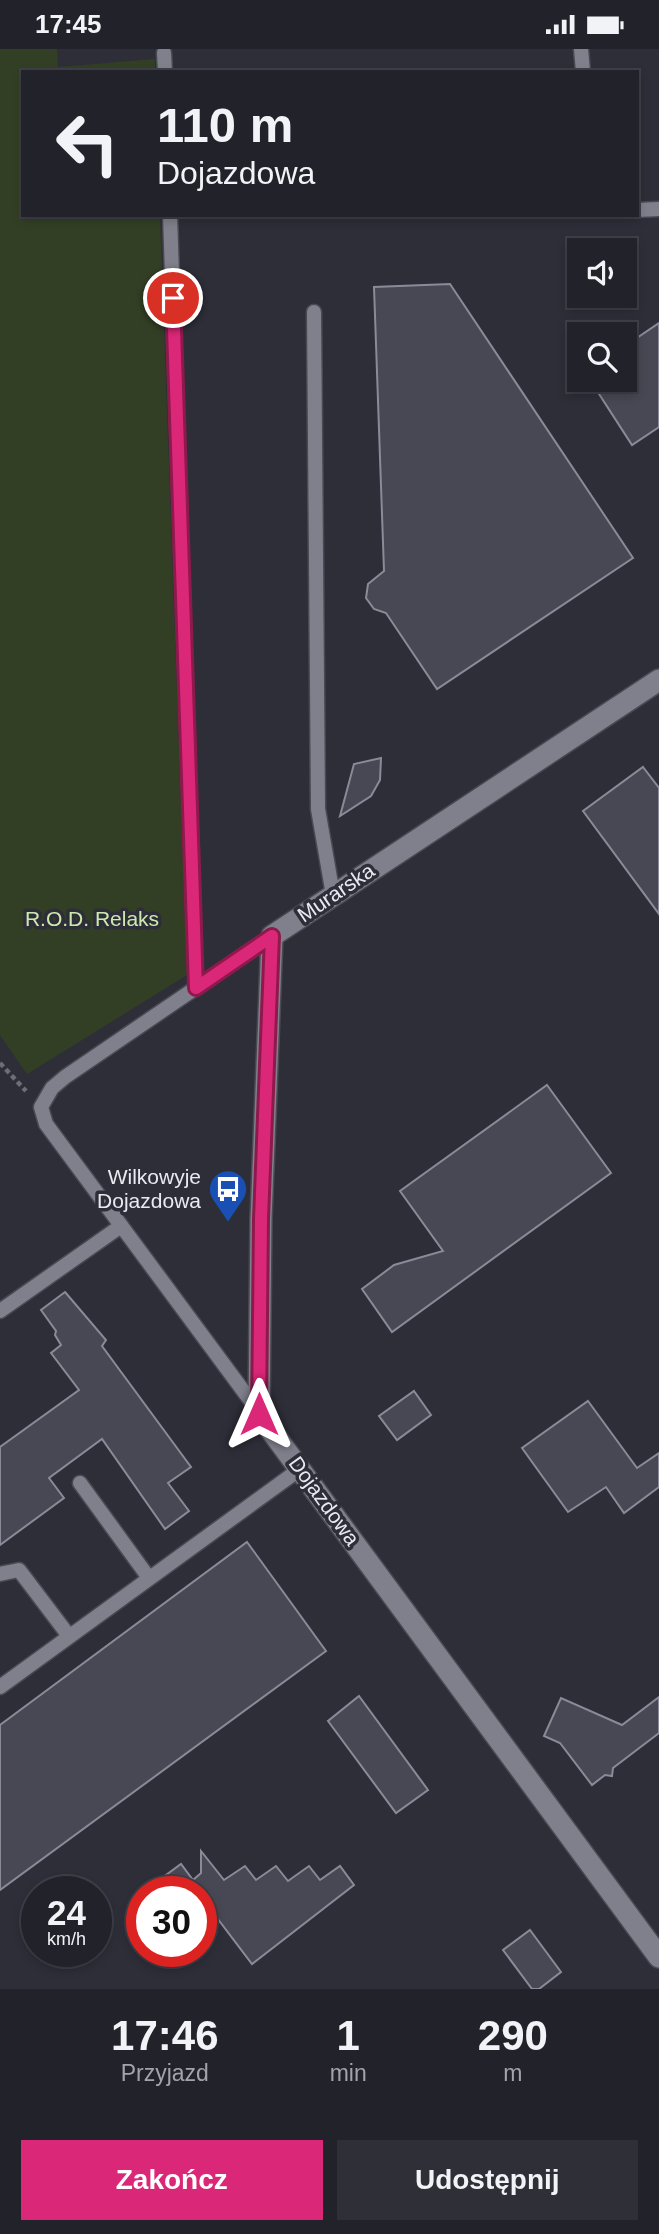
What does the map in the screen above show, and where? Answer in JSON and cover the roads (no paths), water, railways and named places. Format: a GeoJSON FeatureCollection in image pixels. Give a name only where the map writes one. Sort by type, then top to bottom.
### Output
{"type":"FeatureCollection","features":[{"type":"Feature","properties":{"kind":"street","name":"Murarska"},"geometry":{"type":"LineString","coordinates":[[272,936],[659,680]]}},
{"type":"Feature","properties":{"kind":"street"},"geometry":{"type":"LineString","coordinates":[[259,1414],[261,1219],[272,936]]}},
{"type":"Feature","properties":{"kind":"street","name":"Dojazdowa"},"geometry":{"type":"LineString","coordinates":[[259,1414],[659,1957]]}},
{"type":"Feature","properties":{"kind":"lane"},"geometry":{"type":"LineString","coordinates":[[581,49],[583,70]]}},
{"type":"Feature","properties":{"kind":"lane"},"geometry":{"type":"LineString","coordinates":[[164,53],[165,70]]}},
{"type":"Feature","properties":{"kind":"lane"},"geometry":{"type":"LineString","coordinates":[[639,210],[659,209]]}},
{"type":"Feature","properties":{"kind":"lane"},"geometry":{"type":"LineString","coordinates":[[170,217],[196,988]]}},
{"type":"Feature","properties":{"kind":"lane"},"geometry":{"type":"LineString","coordinates":[[314,311],[318,809],[333,895]]}},
{"type":"Feature","properties":{"kind":"lane"},"geometry":{"type":"LineString","coordinates":[[196,988],[272,936]]}},
{"type":"Feature","properties":{"kind":"lane","name":"Dojazdowa"},"geometry":{"type":"LineString","coordinates":[[196,988],[65,1077],[52,1088],[41,1107],[46,1124],[259,1414]]}},
{"type":"Feature","properties":{"kind":"lane"},"geometry":{"type":"LineString","coordinates":[[0,1311],[121,1226]]}},
{"type":"Feature","properties":{"kind":"lane"},"geometry":{"type":"LineString","coordinates":[[0,1686],[300,1469]]}},
{"type":"Feature","properties":{"kind":"lane"},"geometry":{"type":"LineString","coordinates":[[79,1483],[149,1578]]}},
{"type":"Feature","properties":{"kind":"lane"},"geometry":{"type":"LineString","coordinates":[[0,1574],[19,1570],[69,1636]]}},
{"type":"Feature","properties":{"kind":"place","name":"Wilkowyje Dojazdowa"},"geometry":{"type":"Point","coordinates":[228,1223]}},
{"type":"Feature","properties":{"kind":"park label","name":"R.O.D. Relaks"},"geometry":{"type":"Point","coordinates":[92,919]}}]}
